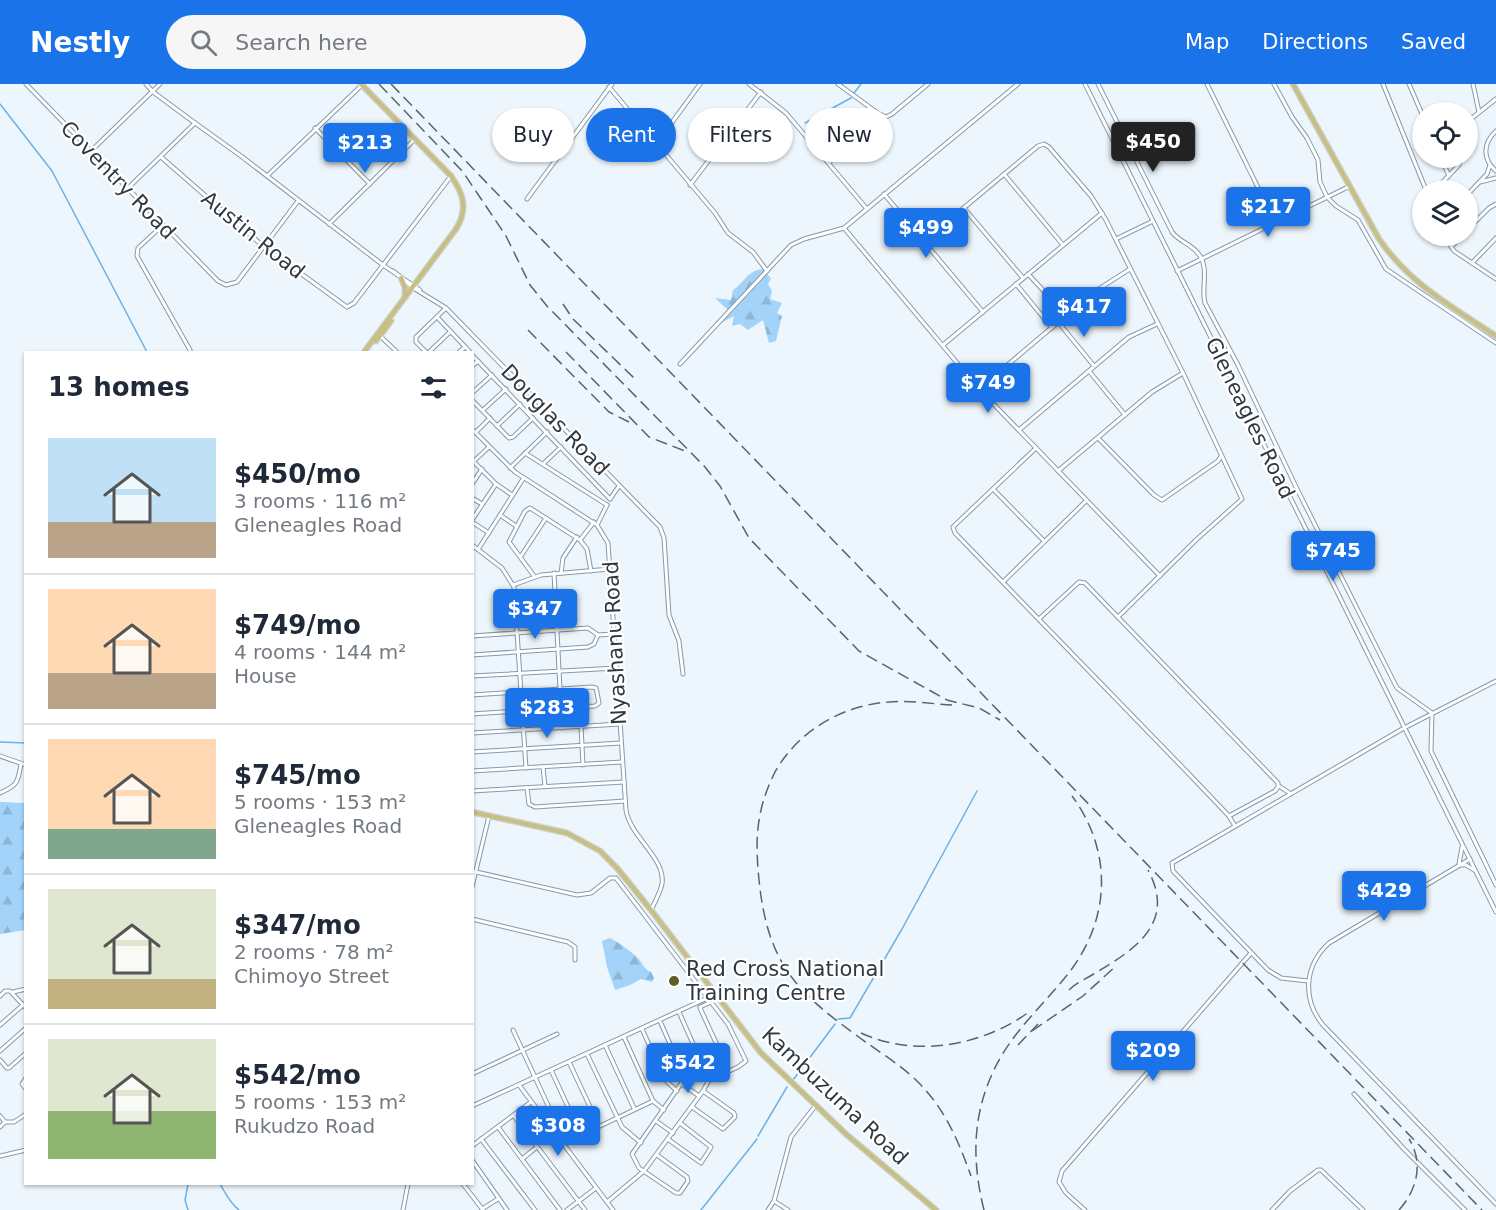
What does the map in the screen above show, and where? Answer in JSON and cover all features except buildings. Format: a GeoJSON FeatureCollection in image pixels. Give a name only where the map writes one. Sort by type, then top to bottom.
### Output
{"type":"FeatureCollection","features":[{"type":"Feature","properties":{"kind":"main road"},"geometry":{"type":"LineString","coordinates":[[362,84],[451,176],[462,193],[464,204],[456,229],[416,286],[378,334]]}},
{"type":"Feature","properties":{"kind":"main road"},"geometry":{"type":"LineString","coordinates":[[1293,84],[1379,239],[1406,272],[1425,289],[1496,336]]}},
{"type":"Feature","properties":{"kind":"main road"},"geometry":{"type":"LineString","coordinates":[[400,278],[405,286],[405,297]]}},
{"type":"Feature","properties":{"kind":"main road"},"geometry":{"type":"LineString","coordinates":[[366,351],[405,297],[416,286]]}},
{"type":"Feature","properties":{"kind":"main road","name":"Kambuzuma Road"},"geometry":{"type":"LineString","coordinates":[[474,812],[559,830],[586,842],[613,863],[761,1053],[847,1135],[936,1210]]}},
{"type":"Feature","properties":{"kind":"street","name":"Coventry Road"},"geometry":{"type":"LineString","coordinates":[[26,84],[212,275],[226,285],[237,282],[262,246]]}},
{"type":"Feature","properties":{"kind":"street","name":"Douglas Road"},"geometry":{"type":"LineString","coordinates":[[146,84],[153,92],[383,265],[446,308],[660,527],[664,538],[670,620],[679,641],[683,674]]}},
{"type":"Feature","properties":{"kind":"street"},"geometry":{"type":"LineString","coordinates":[[90,152],[160,84]]}},
{"type":"Feature","properties":{"kind":"street"},"geometry":{"type":"LineString","coordinates":[[267,176],[362,84]]}},
{"type":"Feature","properties":{"kind":"street"},"geometry":{"type":"LineString","coordinates":[[676,116],[700,84]]}},
{"type":"Feature","properties":{"kind":"street"},"geometry":{"type":"LineString","coordinates":[[749,84],[786,113],[867,209]]}},
{"type":"Feature","properties":{"kind":"street"},"geometry":{"type":"LineString","coordinates":[[838,84],[869,108]]}},
{"type":"Feature","properties":{"kind":"street"},"geometry":{"type":"LineString","coordinates":[[893,113],[928,84]]}},
{"type":"Feature","properties":{"kind":"street"},"geometry":{"type":"LineString","coordinates":[[680,364],[795,243],[844,228],[1018,84]]}},
{"type":"Feature","properties":{"kind":"street","name":"Gleneagles Road"},"geometry":{"type":"LineString","coordinates":[[1085,84],[1496,912]]}},
{"type":"Feature","properties":{"kind":"street"},"geometry":{"type":"LineString","coordinates":[[1098,84],[1172,232],[1176,238],[1200,255],[1204,271],[1202,292],[1205,303],[1238,364],[1297,489],[1397,688],[1431,713]]}},
{"type":"Feature","properties":{"kind":"street"},"geometry":{"type":"LineString","coordinates":[[1207,84],[1275,222]]}},
{"type":"Feature","properties":{"kind":"street"},"geometry":{"type":"LineString","coordinates":[[1274,84],[1318,160],[1320,182],[1327,197],[1336,206],[1358,220],[1382,262],[1391,273],[1496,343]]}},
{"type":"Feature","properties":{"kind":"street"},"geometry":{"type":"LineString","coordinates":[[1383,84],[1422,180]]}},
{"type":"Feature","properties":{"kind":"street"},"geometry":{"type":"LineString","coordinates":[[1409,84],[1417,102]]}},
{"type":"Feature","properties":{"kind":"street"},"geometry":{"type":"LineString","coordinates":[[1473,84],[1479,112],[1496,99]]}},
{"type":"Feature","properties":{"kind":"street"},"geometry":{"type":"LineString","coordinates":[[527,199],[610,86],[628,108]]}},
{"type":"Feature","properties":{"kind":"street"},"geometry":{"type":"LineString","coordinates":[[690,185],[761,92]]}},
{"type":"Feature","properties":{"kind":"street"},"geometry":{"type":"LineString","coordinates":[[127,189],[195,123]]}},
{"type":"Feature","properties":{"kind":"street"},"geometry":{"type":"LineString","coordinates":[[315,128],[370,184]]}},
{"type":"Feature","properties":{"kind":"street"},"geometry":{"type":"LineString","coordinates":[[1479,183],[1488,172],[1490,165],[1486,142],[1496,131]]}},
{"type":"Feature","properties":{"kind":"street"},"geometry":{"type":"LineString","coordinates":[[329,224],[416,139]]}},
{"type":"Feature","properties":{"kind":"street"},"geometry":{"type":"LineString","coordinates":[[924,241],[1038,146],[1044,144],[1077,180],[1102,213],[1116,239],[1242,499],[1196,540],[1119,617]]}},
{"type":"Feature","properties":{"kind":"street","name":"Austin Road"},"geometry":{"type":"LineString","coordinates":[[161,157],[262,246],[344,306],[350,307],[383,265]]}},
{"type":"Feature","properties":{"kind":"street"},"geometry":{"type":"LineString","coordinates":[[671,162],[728,233],[753,252],[767,271]]}},
{"type":"Feature","properties":{"kind":"street"},"geometry":{"type":"LineString","coordinates":[[1490,165],[1496,171]]}},
{"type":"Feature","properties":{"kind":"street"},"geometry":{"type":"LineString","coordinates":[[1445,168],[1449,176]]}},
{"type":"Feature","properties":{"kind":"street"},"geometry":{"type":"LineString","coordinates":[[1445,180],[1456,168]]}},
{"type":"Feature","properties":{"kind":"street"},"geometry":{"type":"LineString","coordinates":[[1004,174],[1063,245]]}},
{"type":"Feature","properties":{"kind":"street"},"geometry":{"type":"LineString","coordinates":[[383,265],[451,176]]}},
{"type":"Feature","properties":{"kind":"street"},"geometry":{"type":"LineString","coordinates":[[1479,183],[1496,178]]}},
{"type":"Feature","properties":{"kind":"street"},"geometry":{"type":"LineString","coordinates":[[1178,271],[1350,186]]}},
{"type":"Feature","properties":{"kind":"street"},"geometry":{"type":"LineString","coordinates":[[885,194],[983,312]]}},
{"type":"Feature","properties":{"kind":"street"},"geometry":{"type":"LineString","coordinates":[[262,246],[298,201]]}},
{"type":"Feature","properties":{"kind":"street"},"geometry":{"type":"LineString","coordinates":[[1478,219],[1496,204]]}},
{"type":"Feature","properties":{"kind":"street"},"geometry":{"type":"LineString","coordinates":[[964,208],[1023,278]]}},
{"type":"Feature","properties":{"kind":"street"},"geometry":{"type":"LineString","coordinates":[[943,345],[1102,213]]}},
{"type":"Feature","properties":{"kind":"street"},"geometry":{"type":"LineString","coordinates":[[1116,239],[1153,221]]}},
{"type":"Feature","properties":{"kind":"street"},"geometry":{"type":"LineString","coordinates":[[163,225],[138,249],[138,259],[164,301],[190,351]]}},
{"type":"Feature","properties":{"kind":"street"},"geometry":{"type":"LineString","coordinates":[[844,228],[979,389],[1160,576]]}},
{"type":"Feature","properties":{"kind":"street"},"geometry":{"type":"LineString","coordinates":[[1472,263],[1496,238]]}},
{"type":"Feature","properties":{"kind":"street"},"geometry":{"type":"LineString","coordinates":[[1450,247],[1495,277]]}},
{"type":"Feature","properties":{"kind":"street"},"geometry":{"type":"LineString","coordinates":[[979,389],[1103,285],[1131,269]]}},
{"type":"Feature","properties":{"kind":"street","name":"Douglas Road"},"geometry":{"type":"LineString","coordinates":[[393,271],[400,278],[416,286]]}},
{"type":"Feature","properties":{"kind":"street"},"geometry":{"type":"LineString","coordinates":[[1028,274],[1067,316]]}},
{"type":"Feature","properties":{"kind":"street"},"geometry":{"type":"LineString","coordinates":[[1016,284],[1052,328]]}},
{"type":"Feature","properties":{"kind":"street"},"geometry":{"type":"LineString","coordinates":[[426,351],[416,342],[416,337],[446,308]]}},
{"type":"Feature","properties":{"kind":"street"},"geometry":{"type":"LineString","coordinates":[[437,317],[468,351]]}},
{"type":"Feature","properties":{"kind":"street"},"geometry":{"type":"LineString","coordinates":[[1059,323],[1094,366]]}},
{"type":"Feature","properties":{"kind":"street"},"geometry":{"type":"LineString","coordinates":[[1019,430],[1129,337],[1157,323]]}},
{"type":"Feature","properties":{"kind":"street"},"geometry":{"type":"LineString","coordinates":[[428,351],[450,332]]}},
{"type":"Feature","properties":{"kind":"street"},"geometry":{"type":"LineString","coordinates":[[378,334],[396,351]]}},
{"type":"Feature","properties":{"kind":"street"},"geometry":{"type":"LineString","coordinates":[[460,351],[465,347]]}},
{"type":"Feature","properties":{"kind":"street"},"geometry":{"type":"LineString","coordinates":[[474,357],[610,500]]}},
{"type":"Feature","properties":{"kind":"street"},"geometry":{"type":"LineString","coordinates":[[474,364],[478,361]]}},
{"type":"Feature","properties":{"kind":"street"},"geometry":{"type":"LineString","coordinates":[[1089,371],[1125,415]]}},
{"type":"Feature","properties":{"kind":"street"},"geometry":{"type":"LineString","coordinates":[[1058,471],[1158,388],[1182,373]]}},
{"type":"Feature","properties":{"kind":"street"},"geometry":{"type":"LineString","coordinates":[[474,391],[492,375]]}},
{"type":"Feature","properties":{"kind":"street"},"geometry":{"type":"LineString","coordinates":[[482,411],[506,389]]}},
{"type":"Feature","properties":{"kind":"street"},"geometry":{"type":"LineString","coordinates":[[474,402],[509,438],[533,418]]}},
{"type":"Feature","properties":{"kind":"street"},"geometry":{"type":"LineString","coordinates":[[497,426],[520,404]]}},
{"type":"Feature","properties":{"kind":"street"},"geometry":{"type":"LineString","coordinates":[[490,418],[474,430],[489,447],[523,478],[596,524]]}},
{"type":"Feature","properties":{"kind":"street"},"geometry":{"type":"LineString","coordinates":[[510,468],[547,432]]}},
{"type":"Feature","properties":{"kind":"street"},"geometry":{"type":"LineString","coordinates":[[1098,438],[1154,495],[1162,500],[1218,461],[1221,455]]}},
{"type":"Feature","properties":{"kind":"street"},"geometry":{"type":"LineString","coordinates":[[474,459],[489,447]]}},
{"type":"Feature","properties":{"kind":"street"},"geometry":{"type":"LineString","coordinates":[[542,464],[561,447]]}},
{"type":"Feature","properties":{"kind":"street"},"geometry":{"type":"LineString","coordinates":[[1036,447],[953,528],[955,533],[1229,816],[1235,826]]}},
{"type":"Feature","properties":{"kind":"street"},"geometry":{"type":"LineString","coordinates":[[525,453],[607,505]]}},
{"type":"Feature","properties":{"kind":"street"},"geometry":{"type":"LineString","coordinates":[[474,461],[496,484],[512,495]]}},
{"type":"Feature","properties":{"kind":"street"},"geometry":{"type":"LineString","coordinates":[[474,481],[482,469]]}},
{"type":"Feature","properties":{"kind":"street"},"geometry":{"type":"LineString","coordinates":[[479,548],[523,478]]}},
{"type":"Feature","properties":{"kind":"street"},"geometry":{"type":"LineString","coordinates":[[474,518],[496,484]]}},
{"type":"Feature","properties":{"kind":"street"},"geometry":{"type":"LineString","coordinates":[[561,573],[563,558],[578,538],[596,524],[619,486]]}},
{"type":"Feature","properties":{"kind":"street"},"geometry":{"type":"LineString","coordinates":[[993,489],[1044,541]]}},
{"type":"Feature","properties":{"kind":"street"},"geometry":{"type":"LineString","coordinates":[[474,499],[482,504]]}},
{"type":"Feature","properties":{"kind":"street"},"geometry":{"type":"LineString","coordinates":[[1003,582],[1086,501]]}},
{"type":"Feature","properties":{"kind":"street"},"geometry":{"type":"LineString","coordinates":[[534,576],[509,542],[516,526],[526,510],[530,508],[578,538],[587,549],[591,571]]}},
{"type":"Feature","properties":{"kind":"street"},"geometry":{"type":"LineString","coordinates":[[500,515],[516,526]]}},
{"type":"Feature","properties":{"kind":"street"},"geometry":{"type":"LineString","coordinates":[[521,556],[546,518]]}},
{"type":"Feature","properties":{"kind":"street"},"geometry":{"type":"LineString","coordinates":[[474,522],[489,532]]}},
{"type":"Feature","properties":{"kind":"street","name":"Nyashanu Road"},"geometry":{"type":"LineString","coordinates":[[596,524],[608,543],[625,801],[629,822],[662,872],[662,885],[651,910]]}},
{"type":"Feature","properties":{"kind":"street"},"geometry":{"type":"LineString","coordinates":[[474,546],[501,568],[513,585],[517,614],[526,768]]}},
{"type":"Feature","properties":{"kind":"street"},"geometry":{"type":"LineString","coordinates":[[513,585],[534,576],[610,569]]}},
{"type":"Feature","properties":{"kind":"street"},"geometry":{"type":"LineString","coordinates":[[554,573],[562,728]]}},
{"type":"Feature","properties":{"kind":"street"},"geometry":{"type":"LineString","coordinates":[[1039,619],[1081,581],[1085,583],[1276,780],[1279,786],[1291,794]]}},
{"type":"Feature","properties":{"kind":"street"},"geometry":{"type":"LineString","coordinates":[[515,596],[555,593]]}},
{"type":"Feature","properties":{"kind":"street"},"geometry":{"type":"LineString","coordinates":[[517,614],[556,611]]}},
{"type":"Feature","properties":{"kind":"street"},"geometry":{"type":"LineString","coordinates":[[474,636],[588,628],[598,635],[614,634]]}},
{"type":"Feature","properties":{"kind":"street"},"geometry":{"type":"LineString","coordinates":[[474,655],[590,647],[598,635]]}},
{"type":"Feature","properties":{"kind":"street"},"geometry":{"type":"LineString","coordinates":[[474,676],[616,668]]}},
{"type":"Feature","properties":{"kind":"street"},"geometry":{"type":"LineString","coordinates":[[1308,981],[1278,977],[1251,953],[1173,872],[1171,866],[1174,861],[1404,728],[1496,681]]}},
{"type":"Feature","properties":{"kind":"street"},"geometry":{"type":"LineString","coordinates":[[474,695],[596,688],[599,703],[580,708],[474,714]]}},
{"type":"Feature","properties":{"kind":"street"},"geometry":{"type":"LineString","coordinates":[[580,708],[583,765]]}},
{"type":"Feature","properties":{"kind":"street"},"geometry":{"type":"LineString","coordinates":[[1431,713],[1431,751],[1496,885]]}},
{"type":"Feature","properties":{"kind":"street"},"geometry":{"type":"LineString","coordinates":[[474,733],[620,724]]}},
{"type":"Feature","properties":{"kind":"street"},"geometry":{"type":"LineString","coordinates":[[474,752],[621,743]]}},
{"type":"Feature","properties":{"kind":"street"},"geometry":{"type":"LineString","coordinates":[[0,756],[23,764],[18,782],[14,787],[0,793]]}},
{"type":"Feature","properties":{"kind":"street"},"geometry":{"type":"LineString","coordinates":[[474,771],[622,762]]}},
{"type":"Feature","properties":{"kind":"street"},"geometry":{"type":"LineString","coordinates":[[543,767],[545,786]]}},
{"type":"Feature","properties":{"kind":"street"},"geometry":{"type":"LineString","coordinates":[[474,791],[624,782]]}},
{"type":"Feature","properties":{"kind":"street"},"geometry":{"type":"LineString","coordinates":[[1229,816],[1275,791],[1279,786]]}},
{"type":"Feature","properties":{"kind":"street"},"geometry":{"type":"LineString","coordinates":[[527,788],[529,804],[535,807],[625,801]]}},
{"type":"Feature","properties":{"kind":"street"},"geometry":{"type":"LineString","coordinates":[[489,816],[474,871],[577,895],[591,893],[610,878],[616,878],[728,1023],[746,1061],[709,1080],[645,1171],[607,1202]]}},
{"type":"Feature","properties":{"kind":"street"},"geometry":{"type":"LineString","coordinates":[[1458,865],[1462,843]]}},
{"type":"Feature","properties":{"kind":"street"},"geometry":{"type":"LineString","coordinates":[[1470,859],[1329,944],[1315,959],[1308,981],[1311,1003],[1321,1022],[1496,1204]]}},
{"type":"Feature","properties":{"kind":"street"},"geometry":{"type":"LineString","coordinates":[[1458,865],[1466,865],[1476,872]]}},
{"type":"Feature","properties":{"kind":"street"},"geometry":{"type":"LineString","coordinates":[[474,919],[568,942],[574,947],[575,960]]}},
{"type":"Feature","properties":{"kind":"street"},"geometry":{"type":"LineString","coordinates":[[1085,1210],[1061,1188],[1059,1182],[1062,1171],[1251,953]]}},
{"type":"Feature","properties":{"kind":"street"},"geometry":{"type":"LineString","coordinates":[[0,996],[5,991],[24,989]]}},
{"type":"Feature","properties":{"kind":"street"},"geometry":{"type":"LineString","coordinates":[[0,1025],[24,1007],[12,992]]}},
{"type":"Feature","properties":{"kind":"street"},"geometry":{"type":"LineString","coordinates":[[699,1005],[716,994]]}},
{"type":"Feature","properties":{"kind":"street"},"geometry":{"type":"LineString","coordinates":[[474,1105],[679,1012],[711,1002]]}},
{"type":"Feature","properties":{"kind":"street"},"geometry":{"type":"LineString","coordinates":[[699,1005],[729,1071]]}},
{"type":"Feature","properties":{"kind":"street"},"geometry":{"type":"LineString","coordinates":[[679,1012],[709,1080]]}},
{"type":"Feature","properties":{"kind":"street"},"geometry":{"type":"LineString","coordinates":[[657,1155],[687,1177],[688,1181],[680,1192],[676,1193],[638,1166],[632,1154],[682,1084],[685,1075],[660,1021]]}},
{"type":"Feature","properties":{"kind":"street"},"geometry":{"type":"LineString","coordinates":[[642,1029],[665,1080],[677,1091]]}},
{"type":"Feature","properties":{"kind":"street"},"geometry":{"type":"LineString","coordinates":[[0,1051],[24,1030]]}},
{"type":"Feature","properties":{"kind":"street"},"geometry":{"type":"LineString","coordinates":[[513,1030],[565,1145]]}},
{"type":"Feature","properties":{"kind":"street"},"geometry":{"type":"LineString","coordinates":[[474,1073],[557,1034]]}},
{"type":"Feature","properties":{"kind":"street"},"geometry":{"type":"LineString","coordinates":[[624,1037],[653,1101],[664,1110]]}},
{"type":"Feature","properties":{"kind":"street"},"geometry":{"type":"LineString","coordinates":[[605,1045],[634,1108]]}},
{"type":"Feature","properties":{"kind":"street"},"geometry":{"type":"LineString","coordinates":[[587,1054],[623,1130],[641,1143]]}},
{"type":"Feature","properties":{"kind":"street"},"geometry":{"type":"LineString","coordinates":[[0,1060],[8,1068],[24,1055]]}},
{"type":"Feature","properties":{"kind":"street"},"geometry":{"type":"LineString","coordinates":[[569,1062],[599,1126]]}},
{"type":"Feature","properties":{"kind":"street"},"geometry":{"type":"LineString","coordinates":[[551,1070],[580,1135]]}},
{"type":"Feature","properties":{"kind":"street"},"geometry":{"type":"LineString","coordinates":[[682,1084],[699,1096]]}},
{"type":"Feature","properties":{"kind":"street"},"geometry":{"type":"LineString","coordinates":[[519,1085],[613,1210]]}},
{"type":"Feature","properties":{"kind":"street"},"geometry":{"type":"LineString","coordinates":[[692,1107],[723,1128],[735,1117],[734,1113],[703,1091]]}},
{"type":"Feature","properties":{"kind":"street"},"geometry":{"type":"LineString","coordinates":[[1354,1094],[1403,1148],[1465,1210]]}},
{"type":"Feature","properties":{"kind":"street"},"geometry":{"type":"LineString","coordinates":[[565,1145],[634,1108],[653,1101]]}},
{"type":"Feature","properties":{"kind":"street"},"geometry":{"type":"LineString","coordinates":[[474,1144],[531,1102]]}},
{"type":"Feature","properties":{"kind":"street"},"geometry":{"type":"LineString","coordinates":[[768,1210],[774,1201],[791,1137],[816,1104]]}},
{"type":"Feature","properties":{"kind":"street"},"geometry":{"type":"LineString","coordinates":[[0,1127],[5,1122],[14,1122],[24,1115]]}},
{"type":"Feature","properties":{"kind":"street"},"geometry":{"type":"LineString","coordinates":[[0,1116],[5,1122]]}},
{"type":"Feature","properties":{"kind":"street"},"geometry":{"type":"LineString","coordinates":[[514,1116],[585,1210]]}},
{"type":"Feature","properties":{"kind":"street"},"geometry":{"type":"LineString","coordinates":[[656,1121],[673,1132]]}},
{"type":"Feature","properties":{"kind":"street"},"geometry":{"type":"LineString","coordinates":[[668,1139],[701,1162],[706,1156],[711,1146],[680,1123]]}},
{"type":"Feature","properties":{"kind":"street"},"geometry":{"type":"LineString","coordinates":[[498,1127],[560,1210]]}},
{"type":"Feature","properties":{"kind":"street"},"geometry":{"type":"LineString","coordinates":[[481,1139],[535,1210]]}},
{"type":"Feature","properties":{"kind":"street"},"geometry":{"type":"LineString","coordinates":[[522,1160],[537,1147]]}},
{"type":"Feature","properties":{"kind":"street"},"geometry":{"type":"LineString","coordinates":[[0,1156],[24,1150]]}},
{"type":"Feature","properties":{"kind":"street"},"geometry":{"type":"LineString","coordinates":[[474,1163],[507,1210]]}},
{"type":"Feature","properties":{"kind":"street"},"geometry":{"type":"LineString","coordinates":[[1272,1210],[1290,1191],[1318,1170],[1321,1170],[1363,1210]]}},
{"type":"Feature","properties":{"kind":"street"},"geometry":{"type":"LineString","coordinates":[[403,1210],[408,1185]]}},
{"type":"Feature","properties":{"kind":"street"},"geometry":{"type":"LineString","coordinates":[[464,1185],[483,1210],[498,1199]]}},
{"type":"Feature","properties":{"kind":"street"},"geometry":{"type":"LineString","coordinates":[[567,1210],[596,1188]]}},
{"type":"Feature","properties":{"kind":"street"},"geometry":{"type":"LineString","coordinates":[[774,1201],[788,1210]]}},
{"type":"Feature","properties":{"kind":"green space"},"geometry":{"type":"Polygon","coordinates":[[[762,269],[771,278],[768,284],[772,291],[770,299],[782,303],[777,313],[782,316],[776,341],[769,343],[763,320],[748,330],[740,324],[732,326],[734,316],[723,322],[728,310],[715,298],[731,300],[733,290],[749,275],[762,269]]]}},
{"type":"Feature","properties":{"kind":"green space"},"geometry":{"type":"Polygon","coordinates":[[[0,802],[24,803],[24,930],[0,934],[0,802]]]}},
{"type":"Feature","properties":{"kind":"green space"},"geometry":{"type":"Polygon","coordinates":[[[610,938],[638,958],[651,972],[654,978],[652,982],[641,979],[615,990],[607,967],[602,941],[610,938]]]}},
{"type":"Feature","properties":{"kind":"waterway"},"geometry":{"type":"LineString","coordinates":[[854,93],[861,84]]}},
{"type":"Feature","properties":{"kind":"waterway"},"geometry":{"type":"LineString","coordinates":[[833,108],[851,98]]}},
{"type":"Feature","properties":{"kind":"waterway"},"geometry":{"type":"LineString","coordinates":[[0,104],[52,171],[146,351]]}},
{"type":"Feature","properties":{"kind":"waterway"},"geometry":{"type":"LineString","coordinates":[[0,742],[24,743]]}},
{"type":"Feature","properties":{"kind":"waterway"},"geometry":{"type":"LineString","coordinates":[[838,1019],[850,1018],[902,929],[977,791]]}},
{"type":"Feature","properties":{"kind":"waterway"},"geometry":{"type":"LineString","coordinates":[[793,1080],[835,1024]]}},
{"type":"Feature","properties":{"kind":"waterway"},"geometry":{"type":"LineString","coordinates":[[758,1136],[787,1087]]}},
{"type":"Feature","properties":{"kind":"waterway"},"geometry":{"type":"LineString","coordinates":[[701,1210],[757,1139]]}},
{"type":"Feature","properties":{"kind":"waterway"},"geometry":{"type":"LineString","coordinates":[[188,1185],[185,1200],[188,1210]]}},
{"type":"Feature","properties":{"kind":"waterway"},"geometry":{"type":"LineString","coordinates":[[221,1185],[239,1210]]}},
{"type":"Feature","properties":{"kind":"railway"},"geometry":{"type":"LineString","coordinates":[[379,84],[463,172],[506,236],[530,285],[547,306],[705,467],[720,486],[749,538],[859,651],[947,700],[979,708],[1000,720]]}},
{"type":"Feature","properties":{"kind":"railway"},"geometry":{"type":"LineString","coordinates":[[391,84],[1482,1210]]}},
{"type":"Feature","properties":{"kind":"railway"},"geometry":{"type":"LineString","coordinates":[[563,304],[573,319],[635,379]]}},
{"type":"Feature","properties":{"kind":"railway"},"geometry":{"type":"LineString","coordinates":[[528,330],[609,412],[629,422]]}},
{"type":"Feature","properties":{"kind":"railway"},"geometry":{"type":"LineString","coordinates":[[566,352],[649,437],[685,451]]}},
{"type":"Feature","properties":{"kind":"railway"},"geometry":{"type":"LineString","coordinates":[[952,705],[904,701],[871,704],[822,723],[795,745],[774,774],[760,813],[757,852],[763,910],[770,936],[791,976],[823,1009],[900,1066],[927,1092],[950,1126],[971,1176]]}},
{"type":"Feature","properties":{"kind":"railway"},"geometry":{"type":"LineString","coordinates":[[984,1210],[977,1175],[976,1140],[986,1089],[1009,1044],[1061,983],[1084,949],[1094,928],[1099,905],[1102,883],[1100,861],[1085,817],[1072,796]]}},
{"type":"Feature","properties":{"kind":"railway"},"geometry":{"type":"LineString","coordinates":[[1069,990],[1123,956],[1147,933],[1154,920],[1157,906],[1156,889],[1148,870]]}},
{"type":"Feature","properties":{"kind":"railway"},"geometry":{"type":"LineString","coordinates":[[1032,1031],[1083,996],[1117,965]]}},
{"type":"Feature","properties":{"kind":"railway"},"geometry":{"type":"LineString","coordinates":[[861,1033],[882,1041],[903,1045],[948,1045],[991,1033],[1029,1012]]}},
{"type":"Feature","properties":{"kind":"railway"},"geometry":{"type":"LineString","coordinates":[[1018,1045],[1038,1024]]}},
{"type":"Feature","properties":{"kind":"railway"},"geometry":{"type":"LineString","coordinates":[[1399,1210],[1410,1194],[1416,1176],[1416,1157],[1409,1139]]}},
{"type":"Feature","properties":{"kind":"place","name":"Red Cross National Training Centre"},"geometry":{"type":"Point","coordinates":[674,981]}}]}
